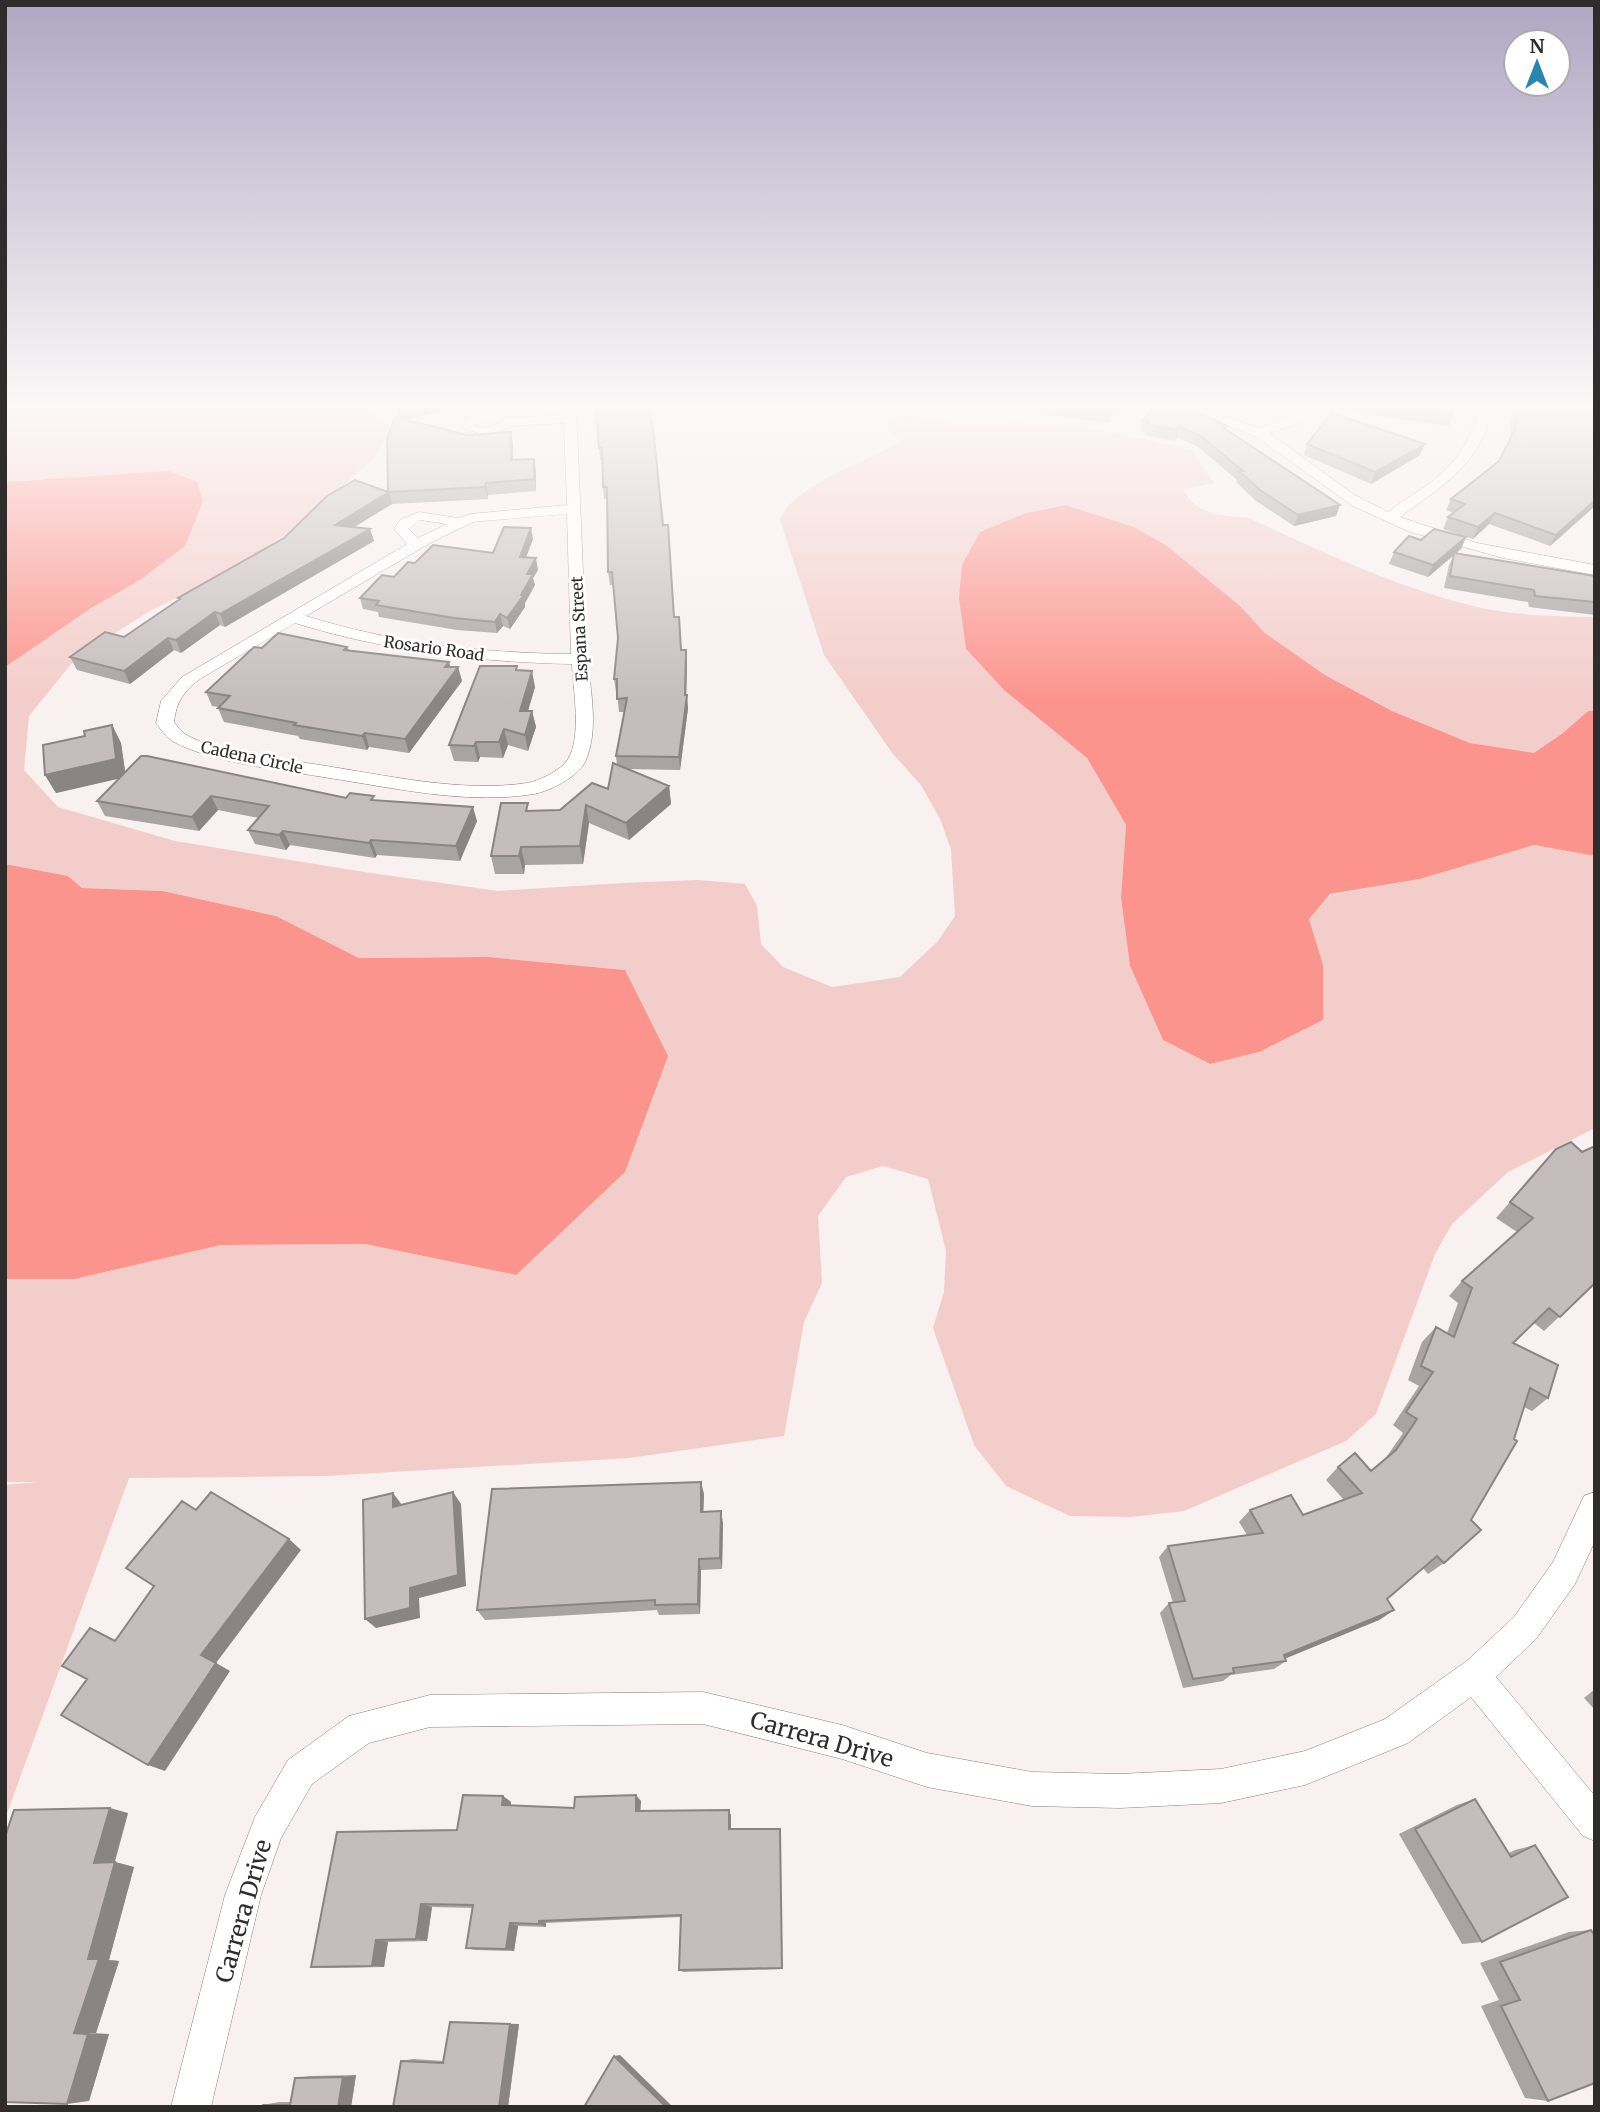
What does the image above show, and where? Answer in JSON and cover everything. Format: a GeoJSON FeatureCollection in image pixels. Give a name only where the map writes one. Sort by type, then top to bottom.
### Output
{"type":"FeatureCollection","features":[{"type":"Feature","properties":{"kind":"street","name":"Espana Street"},"geometry":{"type":"LineString","coordinates":[[536,788],[564,774],[578,761],[582,749],[584,729],[574,505]]}},
{"type":"Feature","properties":{"kind":"street"},"geometry":{"type":"LineString","coordinates":[[1365,505],[1390,518],[1465,546],[1595,570]]}},
{"type":"Feature","properties":{"kind":"street"},"geometry":{"type":"LineString","coordinates":[[1390,518],[1407,505]]}},
{"type":"Feature","properties":{"kind":"street","name":"Cadena Circle"},"geometry":{"type":"LineString","coordinates":[[536,788],[485,792],[409,784],[258,761],[198,746],[177,737],[165,723],[165,707],[175,690],[194,674],[416,545],[459,523],[486,515],[574,509]]}},
{"type":"Feature","properties":{"kind":"street","name":"Cadena Circle"},"geometry":{"type":"LineString","coordinates":[[416,545],[401,529],[410,520],[429,516],[459,523]]}},
{"type":"Feature","properties":{"kind":"street","name":"Rosario Road"},"geometry":{"type":"LineString","coordinates":[[292,617],[361,637],[424,648],[489,656],[579,659]]}},
{"type":"Feature","properties":{"kind":"street","name":"Carrera Drive"},"geometry":{"type":"LineString","coordinates":[[191,2107],[243,1895],[267,1829],[300,1772],[361,1728],[430,1711],[702,1708],[842,1742],[927,1770],[1032,1789],[1120,1791],[1221,1786],[1305,1768],[1396,1731],[1474,1675],[1525,1628],[1564,1573],[1595,1507]]}},
{"type":"Feature","properties":{"kind":"street"},"geometry":{"type":"LineString","coordinates":[[1474,1675],[1595,1824]]}},
{"type":"Feature","properties":{"kind":"shaded area"},"geometry":{"type":"Polygon","coordinates":[[[5,505],[202,505],[185,546],[140,580],[93,607],[5,667],[5,505]]]}},
{"type":"Feature","properties":{"kind":"shaded area"},"geometry":{"type":"Polygon","coordinates":[[[68,505],[323,505],[309,519],[220,577],[150,611],[76,658],[29,716],[24,770],[58,807],[175,841],[498,891],[698,880],[745,884],[757,906],[761,944],[783,967],[832,987],[900,977],[938,941],[955,916],[951,849],[940,819],[921,785],[893,754],[824,655],[780,520],[791,505],[1195,505],[1210,512],[1247,517],[1360,568],[1447,599],[1506,612],[1595,617],[1595,711],[1588,711],[1534,754],[1470,743],[1392,711],[1325,675],[1265,633],[1240,606],[1134,527],[1066,505],[1026,513],[980,532],[966,649],[1004,690],[1087,758],[1126,825],[1121,898],[1130,966],[1163,1040],[1210,1064],[1259,1052],[1323,965],[1308,919],[1330,895],[1420,879],[1534,845],[1595,856],[1595,1128],[1508,1172],[1452,1224],[1435,1254],[1376,1414],[1346,1441],[1184,1511],[1131,1517],[1070,1516],[1006,1486],[974,1445],[933,1328],[944,1292],[946,1251],[928,1179],[883,1166],[846,1177],[818,1216],[822,1283],[804,1322],[784,1436],[629,1458],[326,1476],[129,1478],[5,1819],[5,1485],[37,1482],[5,1482],[5,1279],[75,1279],[221,1245],[365,1244],[516,1275],[625,970],[488,957],[359,958],[276,916],[163,891],[82,888],[68,876],[5,864],[5,667],[93,607],[140,580],[68,505]]]}},
{"type":"Feature","properties":{"kind":"shaded area"},"geometry":{"type":"Polygon","coordinates":[[[1066,505],[1134,527],[1167,546],[1240,606],[1265,633],[1325,675],[1392,711],[1470,743],[1534,753],[1588,711],[1595,711],[1595,856],[1534,845],[1420,879],[1330,894],[1309,919],[1323,965],[1323,1020],[1259,1052],[1210,1064],[1163,1040],[1130,966],[1121,898],[1126,825],[1087,758],[1004,690],[966,649],[959,598],[962,565],[980,532],[1026,513],[1066,505]]]}},
{"type":"Feature","properties":{"kind":"shaded area"},"geometry":{"type":"Polygon","coordinates":[[[5,864],[68,876],[82,888],[163,891],[276,916],[359,958],[488,957],[625,970],[668,1056],[625,1172],[516,1275],[365,1244],[221,1245],[75,1279],[5,1279],[5,864]]]}},
{"type":"Feature","properties":{"kind":"building"},"geometry":{"type":"Polygon","coordinates":[[[318,505],[368,505],[335,525],[370,529],[220,614],[215,612],[176,640],[168,638],[124,671],[70,657],[105,632],[124,637],[180,599],[178,598],[284,538],[318,505]]]}},
{"type":"Feature","properties":{"kind":"building"},"geometry":{"type":"Polygon","coordinates":[[[607,505],[661,505],[663,525],[668,525],[674,617],[679,617],[681,650],[686,650],[687,695],[679,757],[616,756],[627,698],[617,699],[617,679],[614,679],[618,638],[612,572],[608,572],[607,505]]]}},
{"type":"Feature","properties":{"kind":"building"},"geometry":{"type":"Polygon","coordinates":[[[1282,505],[1340,505],[1298,515],[1282,505]]]}},
{"type":"Feature","properties":{"kind":"building"},"geometry":{"type":"Polygon","coordinates":[[[1464,505],[1590,505],[1556,535],[1495,513],[1478,527],[1448,517],[1464,505]]]}},
{"type":"Feature","properties":{"kind":"building"},"geometry":{"type":"Polygon","coordinates":[[[504,527],[531,528],[520,557],[536,558],[527,574],[533,574],[521,595],[523,596],[507,618],[500,614],[495,622],[454,618],[376,605],[379,601],[360,598],[382,575],[394,577],[408,562],[415,563],[433,545],[493,553],[504,527]]]}},
{"type":"Feature","properties":{"kind":"building"},"geometry":{"type":"Polygon","coordinates":[[[1434,529],[1466,537],[1433,565],[1394,552],[1409,536],[1421,540],[1434,529]]]}},
{"type":"Feature","properties":{"kind":"building"},"geometry":{"type":"Polygon","coordinates":[[[1454,553],[1595,576],[1595,602],[1535,596],[1534,590],[1450,576],[1454,553]]]}},
{"type":"Feature","properties":{"kind":"building"},"geometry":{"type":"Polygon","coordinates":[[[278,633],[347,647],[344,650],[449,662],[445,667],[458,667],[405,739],[365,733],[362,736],[294,725],[296,723],[218,708],[230,696],[206,692],[254,647],[262,648],[278,633]]]}},
{"type":"Feature","properties":{"kind":"building"},"geometry":{"type":"Polygon","coordinates":[[[480,666],[517,666],[516,670],[532,671],[520,711],[532,711],[525,735],[504,729],[499,742],[476,742],[474,746],[449,745],[480,666]]]}},
{"type":"Feature","properties":{"kind":"building"},"geometry":{"type":"Polygon","coordinates":[[[112,725],[116,759],[45,775],[43,745],[85,736],[84,731],[112,725]]]}},
{"type":"Feature","properties":{"kind":"building"},"geometry":{"type":"Polygon","coordinates":[[[141,756],[346,798],[350,793],[374,796],[371,800],[473,807],[456,846],[371,840],[369,843],[283,831],[279,835],[248,830],[269,806],[211,796],[192,817],[97,801],[141,756]]]}},
{"type":"Feature","properties":{"kind":"building"},"geometry":{"type":"Polygon","coordinates":[[[613,763],[669,786],[626,823],[586,805],[580,846],[521,847],[519,856],[491,856],[501,803],[528,803],[526,811],[560,810],[592,783],[608,789],[613,763]]]}},
{"type":"Feature","properties":{"kind":"building"},"geometry":{"type":"Polygon","coordinates":[[[1571,1142],[1582,1152],[1595,1146],[1595,1283],[1560,1317],[1549,1308],[1513,1343],[1558,1365],[1548,1398],[1530,1388],[1514,1439],[1517,1441],[1471,1520],[1481,1530],[1444,1563],[1437,1556],[1387,1599],[1394,1610],[1284,1655],[1286,1661],[1233,1668],[1234,1673],[1193,1679],[1169,1603],[1185,1601],[1168,1546],[1263,1533],[1250,1510],[1291,1495],[1303,1515],[1362,1493],[1338,1467],[1355,1453],[1371,1471],[1396,1450],[1417,1419],[1406,1412],[1433,1372],[1421,1366],[1436,1327],[1454,1337],[1472,1288],[1462,1281],[1533,1218],[1510,1202],[1556,1149],[1571,1142]]]}},
{"type":"Feature","properties":{"kind":"building"},"geometry":{"type":"Polygon","coordinates":[[[701,1482],[701,1512],[721,1511],[720,1558],[699,1559],[698,1604],[655,1605],[655,1600],[477,1610],[492,1489],[701,1482]]]}},
{"type":"Feature","properties":{"kind":"building"},"geometry":{"type":"Polygon","coordinates":[[[211,1492],[289,1539],[201,1655],[216,1663],[148,1765],[61,1715],[87,1679],[62,1666],[90,1628],[115,1641],[154,1586],[126,1568],[182,1501],[196,1510],[211,1492]]]}},
{"type":"Feature","properties":{"kind":"building"},"geometry":{"type":"Polygon","coordinates":[[[453,1492],[458,1575],[410,1588],[410,1608],[365,1619],[363,1500],[393,1493],[393,1507],[453,1492]]]}},
{"type":"Feature","properties":{"kind":"building"},"geometry":{"type":"Polygon","coordinates":[[[463,1795],[503,1796],[502,1805],[574,1808],[575,1797],[636,1795],[636,1811],[729,1810],[729,1829],[780,1829],[782,1968],[679,1970],[681,1915],[539,1921],[539,1924],[510,1923],[506,1949],[466,1948],[473,1905],[421,1904],[416,1939],[376,1940],[372,1966],[311,1967],[337,1832],[457,1830],[463,1795]]]}},
{"type":"Feature","properties":{"kind":"building"},"geometry":{"type":"Polygon","coordinates":[[[1475,1799],[1511,1857],[1535,1845],[1568,1897],[1482,1942],[1415,1829],[1475,1799]]]}},
{"type":"Feature","properties":{"kind":"building"},"geometry":{"type":"Polygon","coordinates":[[[110,1808],[94,1863],[115,1862],[88,1959],[99,1959],[74,2033],[88,2034],[67,2104],[5,2102],[5,1837],[14,1810],[110,1808]]]}},
{"type":"Feature","properties":{"kind":"building"},"geometry":{"type":"Polygon","coordinates":[[[1591,1930],[1595,1936],[1595,2083],[1548,2101],[1501,2006],[1520,2000],[1500,1962],[1591,1930]]]}},
{"type":"Feature","properties":{"kind":"building"},"geometry":{"type":"Polygon","coordinates":[[[450,2022],[510,2024],[499,2107],[393,2107],[401,2061],[443,2063],[450,2022]]]}},
{"type":"Feature","properties":{"kind":"building"},"geometry":{"type":"Polygon","coordinates":[[[614,2056],[666,2107],[584,2107],[614,2056]]]}},
{"type":"Feature","properties":{"kind":"building"},"geometry":{"type":"Polygon","coordinates":[[[343,2077],[338,2107],[262,2107],[290,2105],[295,2078],[343,2077]]]}}]}
